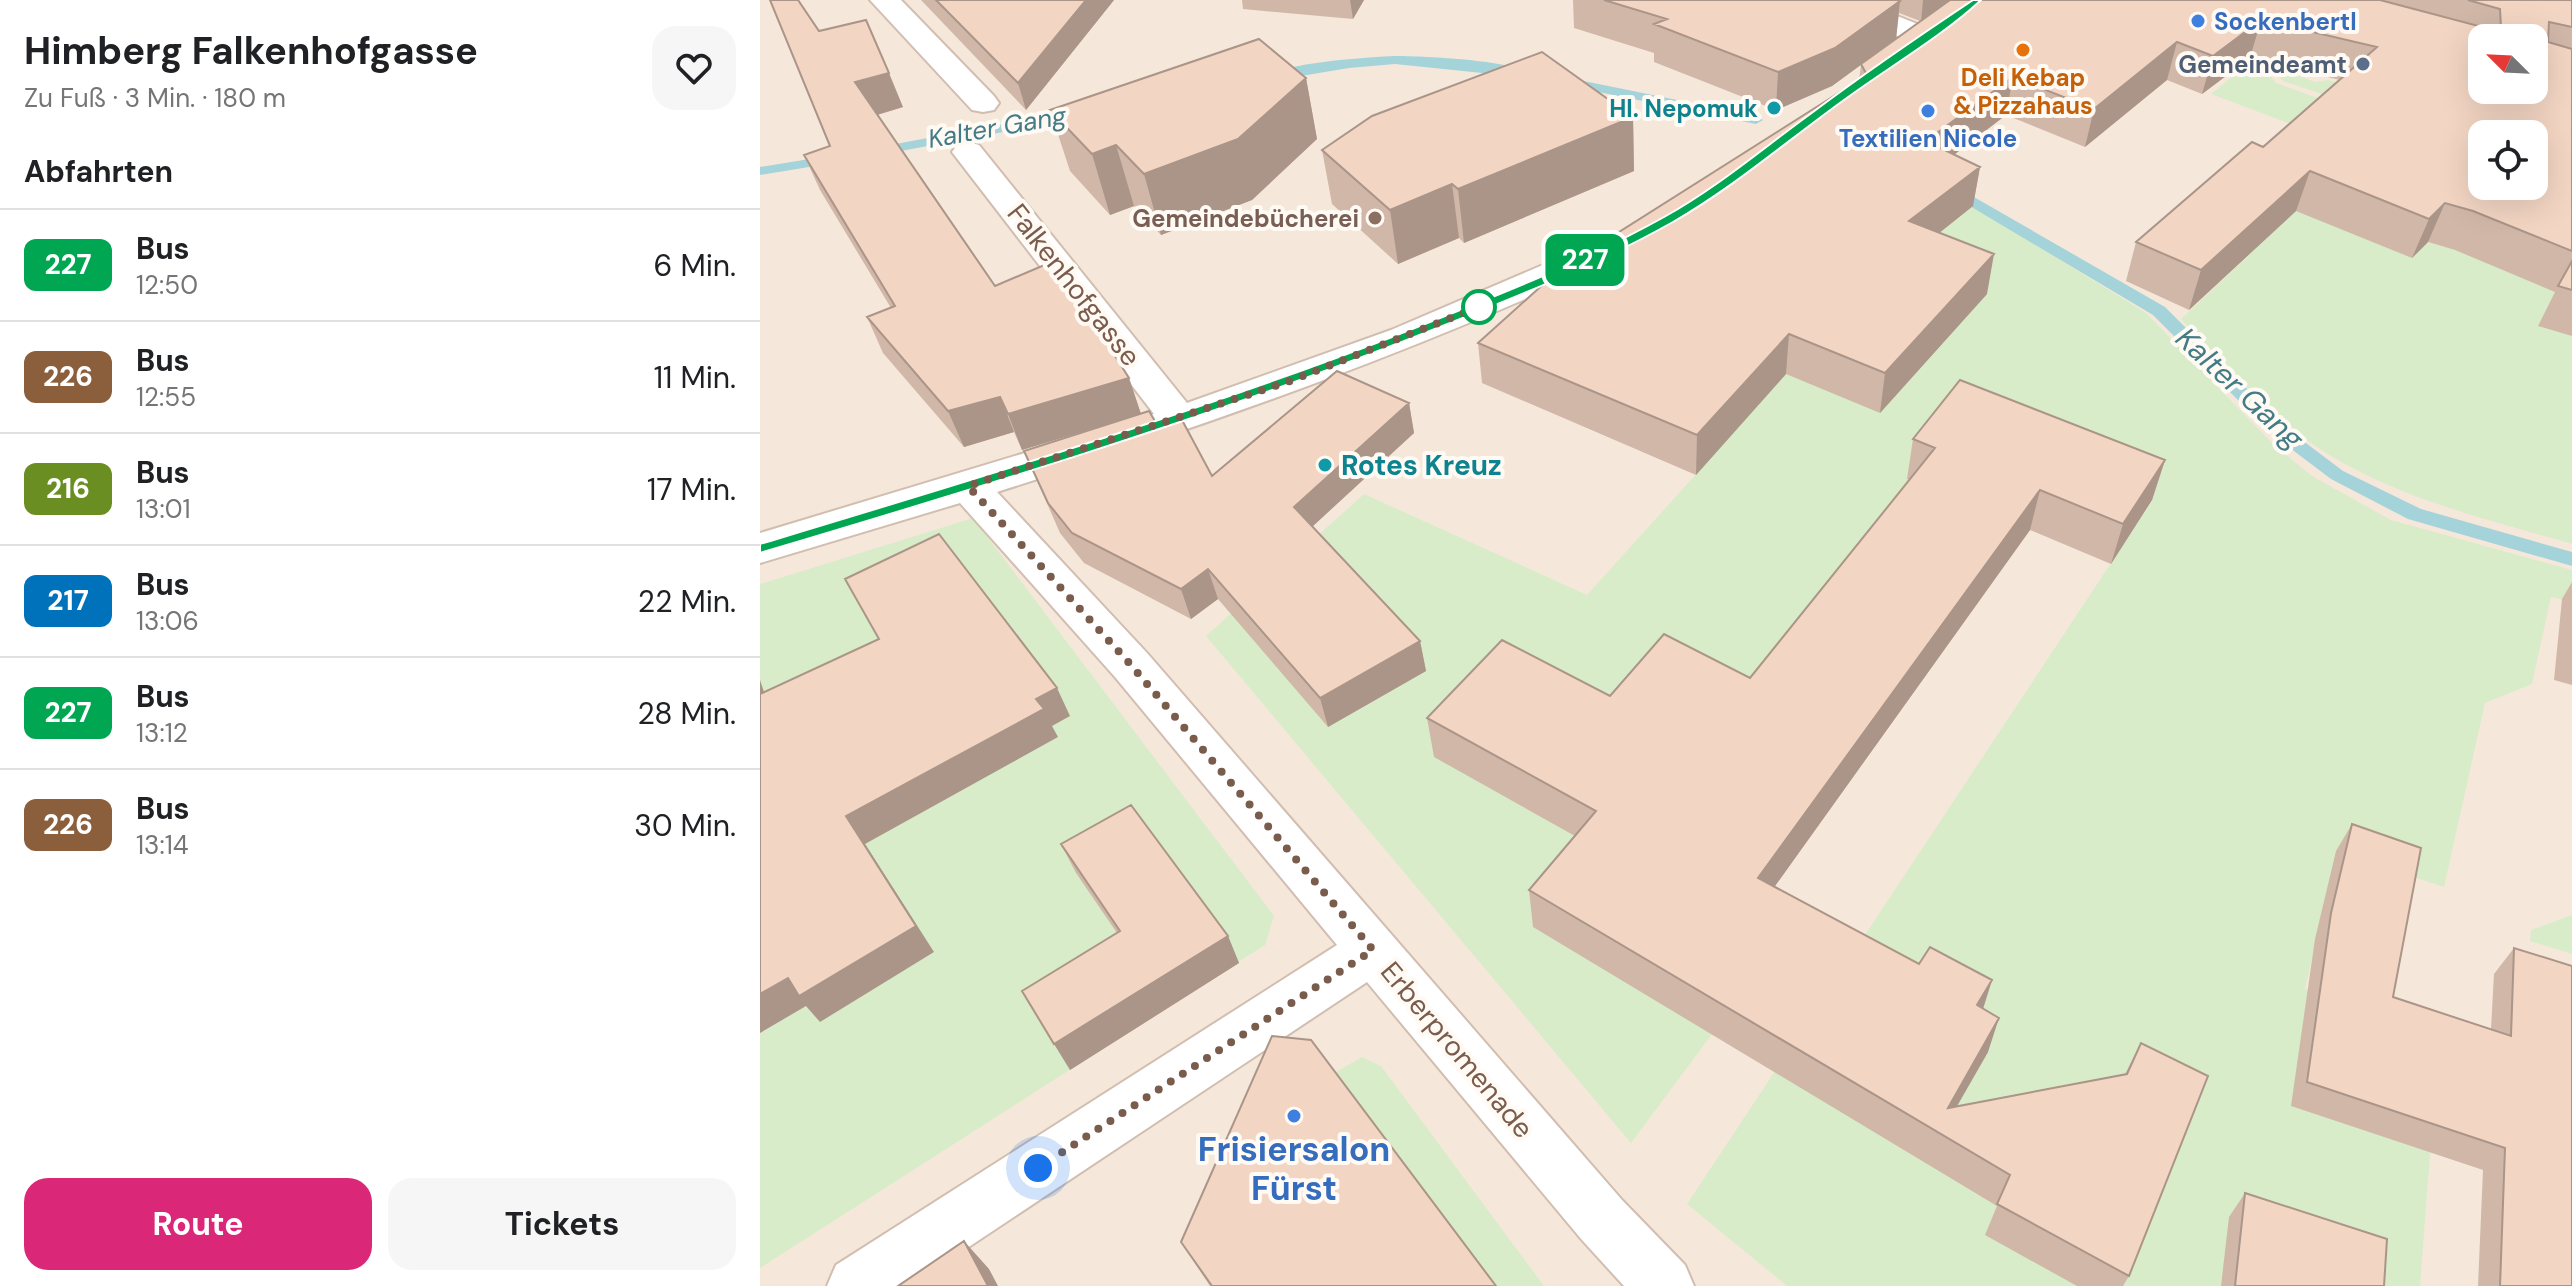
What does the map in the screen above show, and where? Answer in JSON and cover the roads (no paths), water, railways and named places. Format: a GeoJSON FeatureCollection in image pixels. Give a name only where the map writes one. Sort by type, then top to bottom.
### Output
{"type":"FeatureCollection","features":[{"type":"Feature","properties":{"kind":"street"},"geometry":{"type":"LineString","coordinates":[[884,0],[983,103]]}},
{"type":"Feature","properties":{"kind":"street"},"geometry":{"type":"LineString","coordinates":[[1831,0],[1925,37]]}},
{"type":"Feature","properties":{"kind":"street"},"geometry":{"type":"LineString","coordinates":[[1899,55],[1950,18]]}},
{"type":"Feature","properties":{"kind":"street","name":"Falkenhofgasse"},"geometry":{"type":"LineString","coordinates":[[968,152],[1178,418]]}},
{"type":"Feature","properties":{"kind":"street"},"geometry":{"type":"LineString","coordinates":[[760,548],[968,486],[1290,381],[1479,307],[1638,234]]}},
{"type":"Feature","properties":{"kind":"street","name":"Erberpromenade"},"geometry":{"type":"LineString","coordinates":[[968,486],[1131,665],[1602,1220],[1664,1286]]}},
{"type":"Feature","properties":{"kind":"street"},"geometry":{"type":"LineString","coordinates":[[857,1286],[1373,950]]}},
{"type":"Feature","properties":{"kind":"waterway","name":"Kalter Gang"},"geometry":{"type":"LineString","coordinates":[[1271,77],[1317,68],[1395,60],[1521,73]]}},
{"type":"Feature","properties":{"kind":"waterway","name":"Kalter Gang"},"geometry":{"type":"LineString","coordinates":[[1564,81],[1756,120]]}},
{"type":"Feature","properties":{"kind":"waterway","name":"Kalter Gang"},"geometry":{"type":"LineString","coordinates":[[874,152],[1078,114]]}},
{"type":"Feature","properties":{"kind":"waterway","name":"Kalter Gang"},"geometry":{"type":"LineString","coordinates":[[760,171],[834,159]]}},
{"type":"Feature","properties":{"kind":"waterway","name":"Kalter Gang"},"geometry":{"type":"LineString","coordinates":[[1953,190],[2159,311],[2280,432],[2337,475],[2415,514],[2572,559]]}},
{"type":"Feature","properties":{"kind":"place","name":"Sockenbertl"},"geometry":{"type":"Point","coordinates":[2198,21]}},
{"type":"Feature","properties":{"kind":"place","name":"Deli Kebap & Pizzahaus"},"geometry":{"type":"Point","coordinates":[2023,50]}},
{"type":"Feature","properties":{"kind":"place","name":"Gemeindeamt"},"geometry":{"type":"Point","coordinates":[2363,64]}},
{"type":"Feature","properties":{"kind":"place","name":"Hl. Nepomuk"},"geometry":{"type":"Point","coordinates":[1774,108]}},
{"type":"Feature","properties":{"kind":"place","name":"Textilien Nicole"},"geometry":{"type":"Point","coordinates":[1928,111]}},
{"type":"Feature","properties":{"kind":"place","name":"Gemeindebücherei"},"geometry":{"type":"Point","coordinates":[1375,218]}},
{"type":"Feature","properties":{"kind":"place","name":"Rotes Kreuz"},"geometry":{"type":"Point","coordinates":[1325,465]}},
{"type":"Feature","properties":{"kind":"place","name":"Frisiersalon Fürst"},"geometry":{"type":"Point","coordinates":[1294,1116]}}]}
